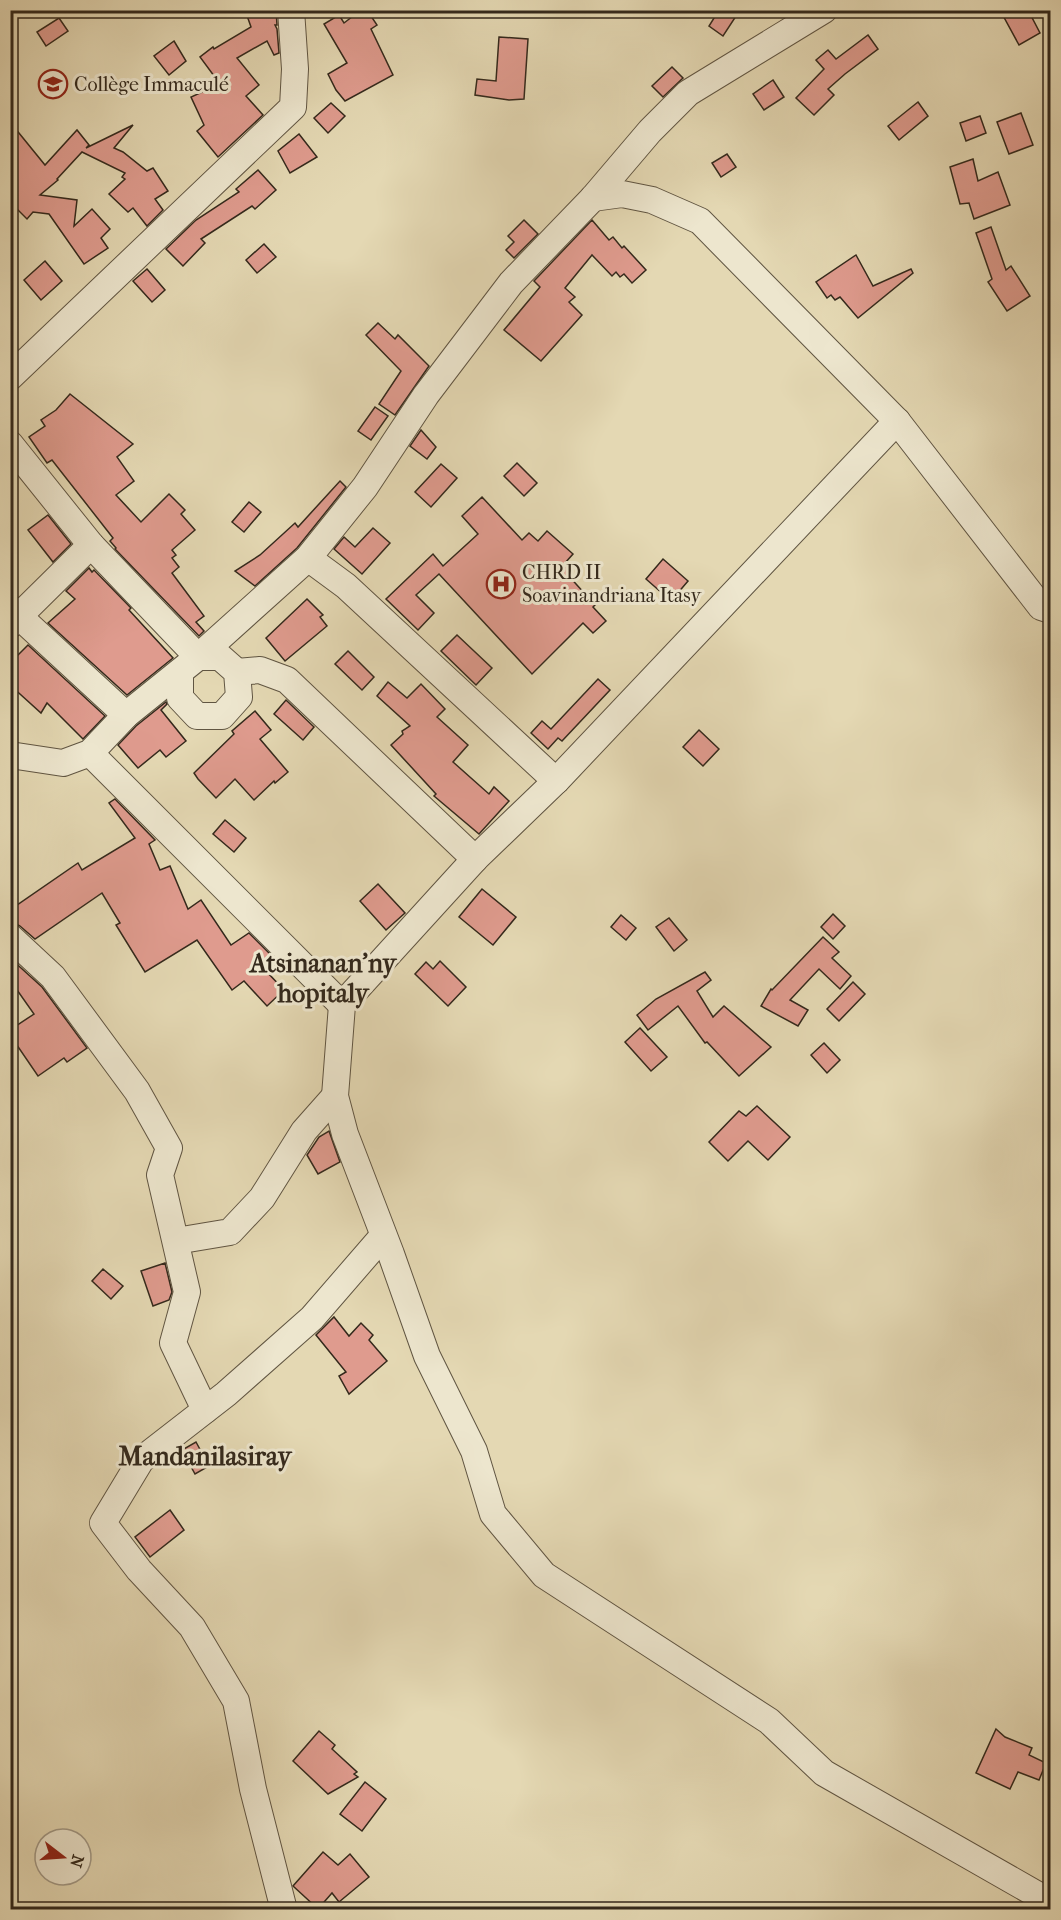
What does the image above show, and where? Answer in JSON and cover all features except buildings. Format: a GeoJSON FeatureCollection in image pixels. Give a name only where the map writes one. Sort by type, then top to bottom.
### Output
{"type":"FeatureCollection","features":[{"type":"Feature","properties":{"kind":"street"},"geometry":{"type":"LineString","coordinates":[[10,378],[293,107],[295,69],[291,10]]}},
{"type":"Feature","properties":{"kind":"street"},"geometry":{"type":"LineString","coordinates":[[10,755],[63,763],[90,753],[126,715],[189,664],[308,558],[365,487],[426,395],[511,283],[593,198],[650,130],[688,93],[824,10]]}},
{"type":"Feature","properties":{"kind":"street"},"geometry":{"type":"LineString","coordinates":[[593,198],[622,194],[652,200],[700,221],[897,421],[1041,608],[1050,610]]}},
{"type":"Feature","properties":{"kind":"street"},"geometry":{"type":"LineString","coordinates":[[897,421],[556,781],[475,859],[342,1005],[335,1096],[345,1134],[427,1356],[474,1451],[493,1514],[544,1575],[768,1720],[824,1773],[1050,1902]]}},
{"type":"Feature","properties":{"kind":"street"},"geometry":{"type":"LineString","coordinates":[[10,444],[189,664]]}},
{"type":"Feature","properties":{"kind":"street"},"geometry":{"type":"LineString","coordinates":[[92,546],[13,616],[126,715]]}},
{"type":"Feature","properties":{"kind":"street"},"geometry":{"type":"LineString","coordinates":[[308,558],[346,586],[556,781]]}},
{"type":"Feature","properties":{"kind":"street"},"geometry":{"type":"LineString","coordinates":[[220,657],[237,672],[239,697],[222,716],[197,716],[180,698],[189,664],[220,657]]}},
{"type":"Feature","properties":{"kind":"street"},"geometry":{"type":"LineString","coordinates":[[237,672],[260,670],[286,680],[475,859]]}},
{"type":"Feature","properties":{"kind":"street"},"geometry":{"type":"LineString","coordinates":[[90,753],[342,1005]]}},
{"type":"Feature","properties":{"kind":"street"},"geometry":{"type":"LineString","coordinates":[[10,937],[53,977],[137,1090],[169,1148],[160,1175],[187,1292],[173,1343],[205,1410]]}},
{"type":"Feature","properties":{"kind":"street"},"geometry":{"type":"LineString","coordinates":[[176,1241],[230,1232],[262,1198],[304,1131],[335,1096]]}},
{"type":"Feature","properties":{"kind":"street"},"geometry":{"type":"LineString","coordinates":[[284,1910],[253,1789],[236,1701],[192,1627],[139,1570],[103,1523],[141,1460],[226,1394],[312,1318],[383,1236]]}},
{"type":"Feature","properties":{"kind":"place","name":"Collège Immaculé"},"geometry":{"type":"Point","coordinates":[53,84]}},
{"type":"Feature","properties":{"kind":"place","name":"CHRD II Soavinandriana Itasy"},"geometry":{"type":"Point","coordinates":[501,584]}},
{"type":"Feature","properties":{"kind":"district","name":"Atsinanan'ny hopitaly"},"geometry":{"type":"Point","coordinates":[323,978]}},
{"type":"Feature","properties":{"kind":"district","name":"Mandanilasiray"},"geometry":{"type":"Point","coordinates":[205,1456]}}]}
